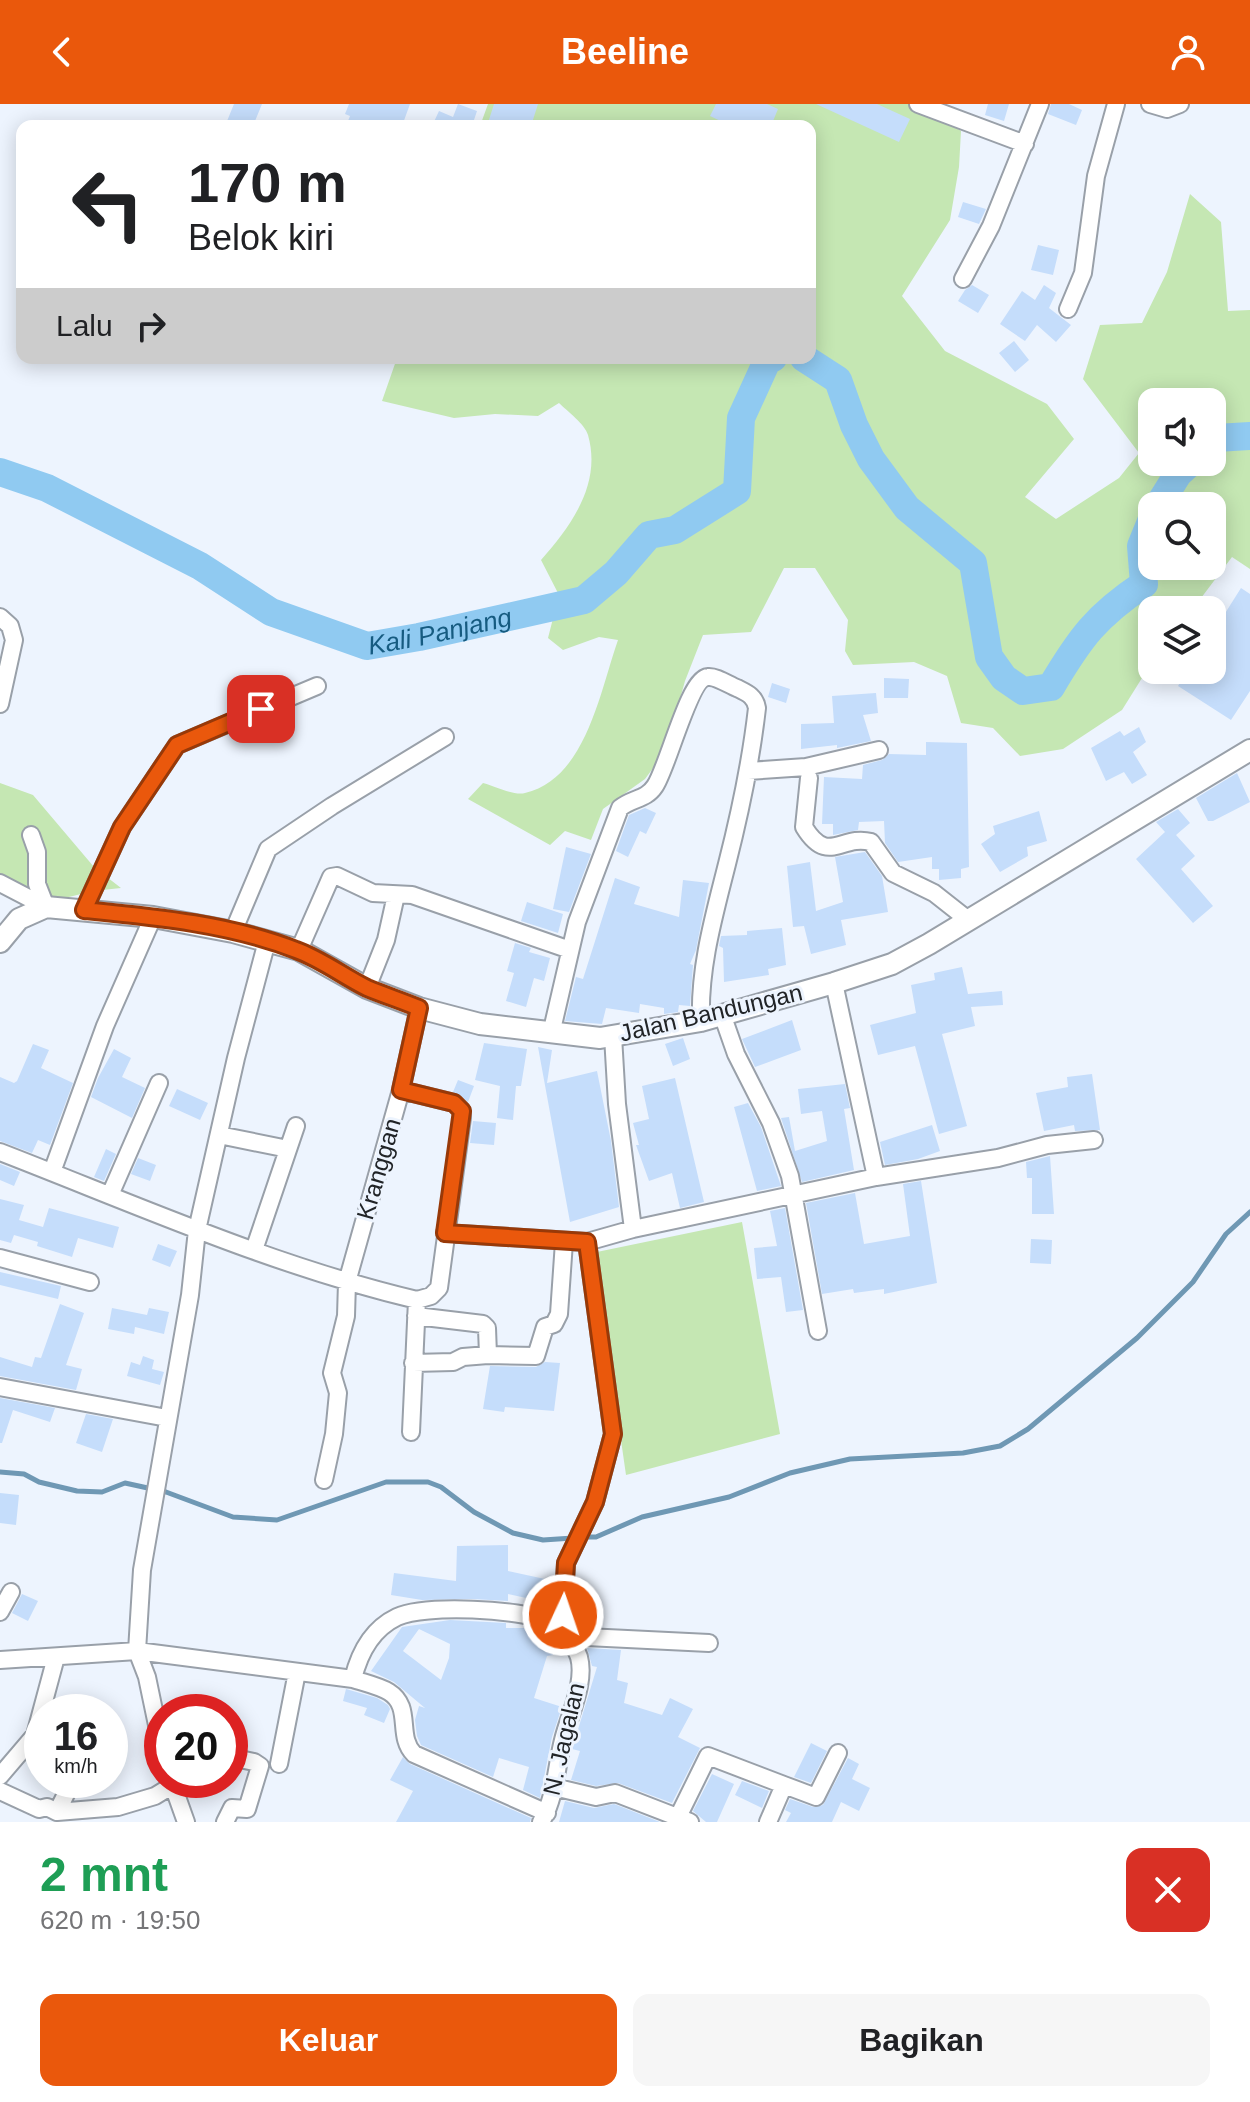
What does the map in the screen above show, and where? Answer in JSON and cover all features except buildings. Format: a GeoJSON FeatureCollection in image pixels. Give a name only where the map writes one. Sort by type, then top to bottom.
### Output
{"type":"FeatureCollection","features":[{"type":"Feature","properties":{"kind":"main road","name":"Jalan Bandungan"},"geometry":{"type":"LineString","coordinates":[[46,907],[153,917],[267,941],[299,950],[367,988],[419,1008],[480,1024],[551,1034],[613,1036],[701,1021],[892,964],[1250,750]]}},
{"type":"Feature","properties":{"kind":"main road"},"geometry":{"type":"LineString","coordinates":[[0,942],[19,919],[46,907]]}},
{"type":"Feature","properties":{"kind":"street"},"geometry":{"type":"LineString","coordinates":[[918,104],[1025,144]]}},
{"type":"Feature","properties":{"kind":"street"},"geometry":{"type":"LineString","coordinates":[[963,279],[985,240],[1040,104]]}},
{"type":"Feature","properties":{"kind":"street"},"geometry":{"type":"LineString","coordinates":[[1068,309],[1083,273],[1096,176],[1116,104]]}},
{"type":"Feature","properties":{"kind":"street"},"geometry":{"type":"LineString","coordinates":[[1150,104],[1167,109],[1180,104]]}},
{"type":"Feature","properties":{"kind":"street"},"geometry":{"type":"LineString","coordinates":[[0,617],[10,626],[14,640],[0,704]]}},
{"type":"Feature","properties":{"kind":"street"},"geometry":{"type":"LineString","coordinates":[[551,1034],[577,922],[620,808],[632,800],[644,798],[654,788],[669,760],[678,724],[697,684],[713,677],[749,694],[756,700],[757,708],[748,771],[705,957],[700,989],[701,1021]]}},
{"type":"Feature","properties":{"kind":"street"},"geometry":{"type":"LineString","coordinates":[[84,910],[122,827],[177,745],[317,686]]}},
{"type":"Feature","properties":{"kind":"street"},"geometry":{"type":"LineString","coordinates":[[233,932],[268,849],[445,737]]}},
{"type":"Feature","properties":{"kind":"street"},"geometry":{"type":"LineString","coordinates":[[748,771],[806,767],[879,750]]}},
{"type":"Feature","properties":{"kind":"street"},"geometry":{"type":"LineString","coordinates":[[809,778],[804,827],[817,844],[835,848],[865,840],[871,842],[893,873],[934,893],[967,919]]}},
{"type":"Feature","properties":{"kind":"street"},"geometry":{"type":"LineString","coordinates":[[31,835],[37,852],[37,884],[46,907]]}},
{"type":"Feature","properties":{"kind":"street"},"geometry":{"type":"LineString","coordinates":[[299,950],[331,877],[337,876],[373,893],[412,895],[570,950]]}},
{"type":"Feature","properties":{"kind":"street"},"geometry":{"type":"LineString","coordinates":[[0,883],[46,907]]}},
{"type":"Feature","properties":{"kind":"street"},"geometry":{"type":"LineString","coordinates":[[367,988],[386,940],[396,895]]}},
{"type":"Feature","properties":{"kind":"street"},"geometry":{"type":"LineString","coordinates":[[52,1172],[105,1026],[153,917]]}},
{"type":"Feature","properties":{"kind":"street"},"geometry":{"type":"LineString","coordinates":[[151,1694],[137,1651],[142,1570],[190,1295],[197,1230],[267,941]]}},
{"type":"Feature","properties":{"kind":"street"},"geometry":{"type":"LineString","coordinates":[[834,983],[876,1177]]}},
{"type":"Feature","properties":{"kind":"street","name":"Kranggan"},"geometry":{"type":"LineString","coordinates":[[324,1480],[334,1434],[338,1393],[332,1373],[346,1316],[347,1282],[401,1090],[419,1008]]}},
{"type":"Feature","properties":{"kind":"street"},"geometry":{"type":"LineString","coordinates":[[722,1014],[736,1054],[771,1123],[795,1193],[818,1331]]}},
{"type":"Feature","properties":{"kind":"street"},"geometry":{"type":"LineString","coordinates":[[613,1036],[617,1104],[633,1229]]}},
{"type":"Feature","properties":{"kind":"street"},"geometry":{"type":"LineString","coordinates":[[110,1195],[159,1083]]}},
{"type":"Feature","properties":{"kind":"street"},"geometry":{"type":"LineString","coordinates":[[401,1090],[454,1103],[462,1111],[439,1288],[416,1308],[411,1432]]}},
{"type":"Feature","properties":{"kind":"street"},"geometry":{"type":"LineString","coordinates":[[254,1250],[296,1126]]}},
{"type":"Feature","properties":{"kind":"street"},"geometry":{"type":"LineString","coordinates":[[219,1135],[288,1149]]}},
{"type":"Feature","properties":{"kind":"street"},"geometry":{"type":"LineString","coordinates":[[445,1233],[587,1242],[795,1193],[998,1158],[1047,1145],[1094,1140]]}},
{"type":"Feature","properties":{"kind":"street"},"geometry":{"type":"LineString","coordinates":[[0,1152],[197,1230],[416,1308],[483,1324],[487,1328],[488,1355]]}},
{"type":"Feature","properties":{"kind":"street"},"geometry":{"type":"LineString","coordinates":[[413,1363],[453,1362],[463,1357],[488,1355],[536,1356],[545,1327],[554,1324],[559,1314],[564,1242]]}},
{"type":"Feature","properties":{"kind":"street","name":"N. Jagalan"},"geometry":{"type":"LineString","coordinates":[[0,1660],[137,1651],[353,1679],[387,1690],[400,1702],[404,1713],[404,1736],[407,1747],[414,1754],[544,1818],[580,1675],[579,1656],[566,1636],[563,1615],[566,1563],[595,1502],[613,1434],[587,1242]]}},
{"type":"Feature","properties":{"kind":"street"},"geometry":{"type":"LineString","coordinates":[[0,1258],[90,1282]]}},
{"type":"Feature","properties":{"kind":"street"},"geometry":{"type":"LineString","coordinates":[[0,1387],[167,1418]]}},
{"type":"Feature","properties":{"kind":"street"},"geometry":{"type":"LineString","coordinates":[[0,1612],[11,1592]]}},
{"type":"Feature","properties":{"kind":"street"},"geometry":{"type":"LineString","coordinates":[[353,1679],[358,1659],[373,1636],[396,1617],[420,1610],[519,1614],[550,1621],[566,1636],[709,1643]]}},
{"type":"Feature","properties":{"kind":"street"},"geometry":{"type":"LineString","coordinates":[[48,1694],[56,1657]]}},
{"type":"Feature","properties":{"kind":"street"},"geometry":{"type":"LineString","coordinates":[[279,1764],[297,1672]]}},
{"type":"Feature","properties":{"kind":"street"},"geometry":{"type":"LineString","coordinates":[[0,1776],[24,1752]]}},
{"type":"Feature","properties":{"kind":"street"},"geometry":{"type":"LineString","coordinates":[[554,1787],[596,1797],[615,1793],[684,1820],[708,1756],[816,1797],[838,1753]]}},
{"type":"Feature","properties":{"kind":"street"},"geometry":{"type":"LineString","coordinates":[[225,1822],[232,1808],[247,1809],[260,1766],[248,1761]]}},
{"type":"Feature","properties":{"kind":"street"},"geometry":{"type":"LineString","coordinates":[[768,1822],[784,1785]]}},
{"type":"Feature","properties":{"kind":"street"},"geometry":{"type":"LineString","coordinates":[[0,1791],[39,1809],[42,1806],[57,1812],[118,1807],[148,1798]]}},
{"type":"Feature","properties":{"kind":"street"},"geometry":{"type":"LineString","coordinates":[[57,1812],[64,1798]]}},
{"type":"Feature","properties":{"kind":"street"},"geometry":{"type":"LineString","coordinates":[[177,1798],[186,1822]]}},
{"type":"Feature","properties":{"kind":"green space"},"geometry":{"type":"Polygon","coordinates":[[[488,104],[923,104],[961,131],[959,167],[950,220],[902,296],[945,351],[1047,404],[1074,439],[1025,497],[1056,519],[1119,478],[1138,454],[1138,476],[1226,476],[1226,388],[1138,388],[1138,452],[1083,379],[1100,325],[1142,323],[1167,272],[1190,194],[1221,222],[1228,311],[1250,310],[1250,569],[1232,557],[1226,565],[1226,492],[1138,492],[1138,580],[1215,580],[1203,596],[1138,596],[1138,684],[1122,710],[1063,749],[1020,756],[993,728],[961,723],[947,676],[914,662],[853,665],[845,651],[848,620],[815,568],[784,568],[751,632],[703,635],[685,681],[665,752],[645,779],[603,809],[591,840],[565,831],[550,845],[468,799],[483,783],[520,794],[546,784],[563,770],[576,752],[597,707],[618,640],[599,637],[563,650],[548,638],[559,595],[541,560],[563,533],[581,503],[591,470],[588,435],[580,422],[559,403],[538,416],[495,414],[454,418],[382,401],[395,364],[816,364],[816,120],[482,120],[488,104]]]}},
{"type":"Feature","properties":{"kind":"green space"},"geometry":{"type":"Polygon","coordinates":[[[0,783],[33,795],[94,867],[121,888],[49,902],[0,878],[0,783]]]}},
{"type":"Feature","properties":{"kind":"green space"},"geometry":{"type":"Polygon","coordinates":[[[742,1222],[780,1434],[626,1475],[592,1253],[742,1222]]]}},
{"type":"Feature","properties":{"kind":"waterway","name":"Kali Panjang"},"geometry":{"type":"LineString","coordinates":[[0,472],[47,488],[200,566],[271,612],[367,646],[584,600],[616,573],[649,535],[675,530],[737,491],[741,418],[766,364]]}},
{"type":"Feature","properties":{"kind":"waterway","name":"Kali Panjang"},"geometry":{"type":"LineString","coordinates":[[813,364],[838,380],[854,425],[871,459],[907,508],[973,563],[989,657],[1004,678],[1023,691],[1051,687],[1090,629],[1144,584],[1144,580]]}},
{"type":"Feature","properties":{"kind":"waterway","name":"Kali Panjang"},"geometry":{"type":"LineString","coordinates":[[1226,437],[1250,436]]}},
{"type":"Feature","properties":{"kind":"waterway","name":"Kali Panjang"},"geometry":{"type":"LineString","coordinates":[[1167,492],[1177,476]]}},
{"type":"Feature","properties":{"kind":"waterway"},"geometry":{"type":"LineString","coordinates":[[583,1537],[596,1537],[642,1517],[729,1497],[790,1473],[850,1459],[963,1453],[1000,1446],[1028,1429],[1137,1338],[1193,1282],[1226,1234],[1250,1212]]}},
{"type":"Feature","properties":{"kind":"waterway"},"geometry":{"type":"LineString","coordinates":[[0,1472],[24,1474],[39,1482],[77,1491],[102,1492],[125,1483],[166,1492],[233,1517],[277,1520],[386,1482],[428,1482],[441,1487],[474,1512],[513,1533],[543,1540],[573,1538]]}},
{"type":"Feature","properties":{"kind":"route"},"geometry":{"type":"LineString","coordinates":[[261,709],[177,745],[122,827],[84,910],[153,917],[233,932],[299,950],[367,988],[419,1008],[401,1090],[454,1103],[462,1111],[445,1233],[587,1242],[613,1434],[595,1502],[566,1563],[563,1615]]}}]}
